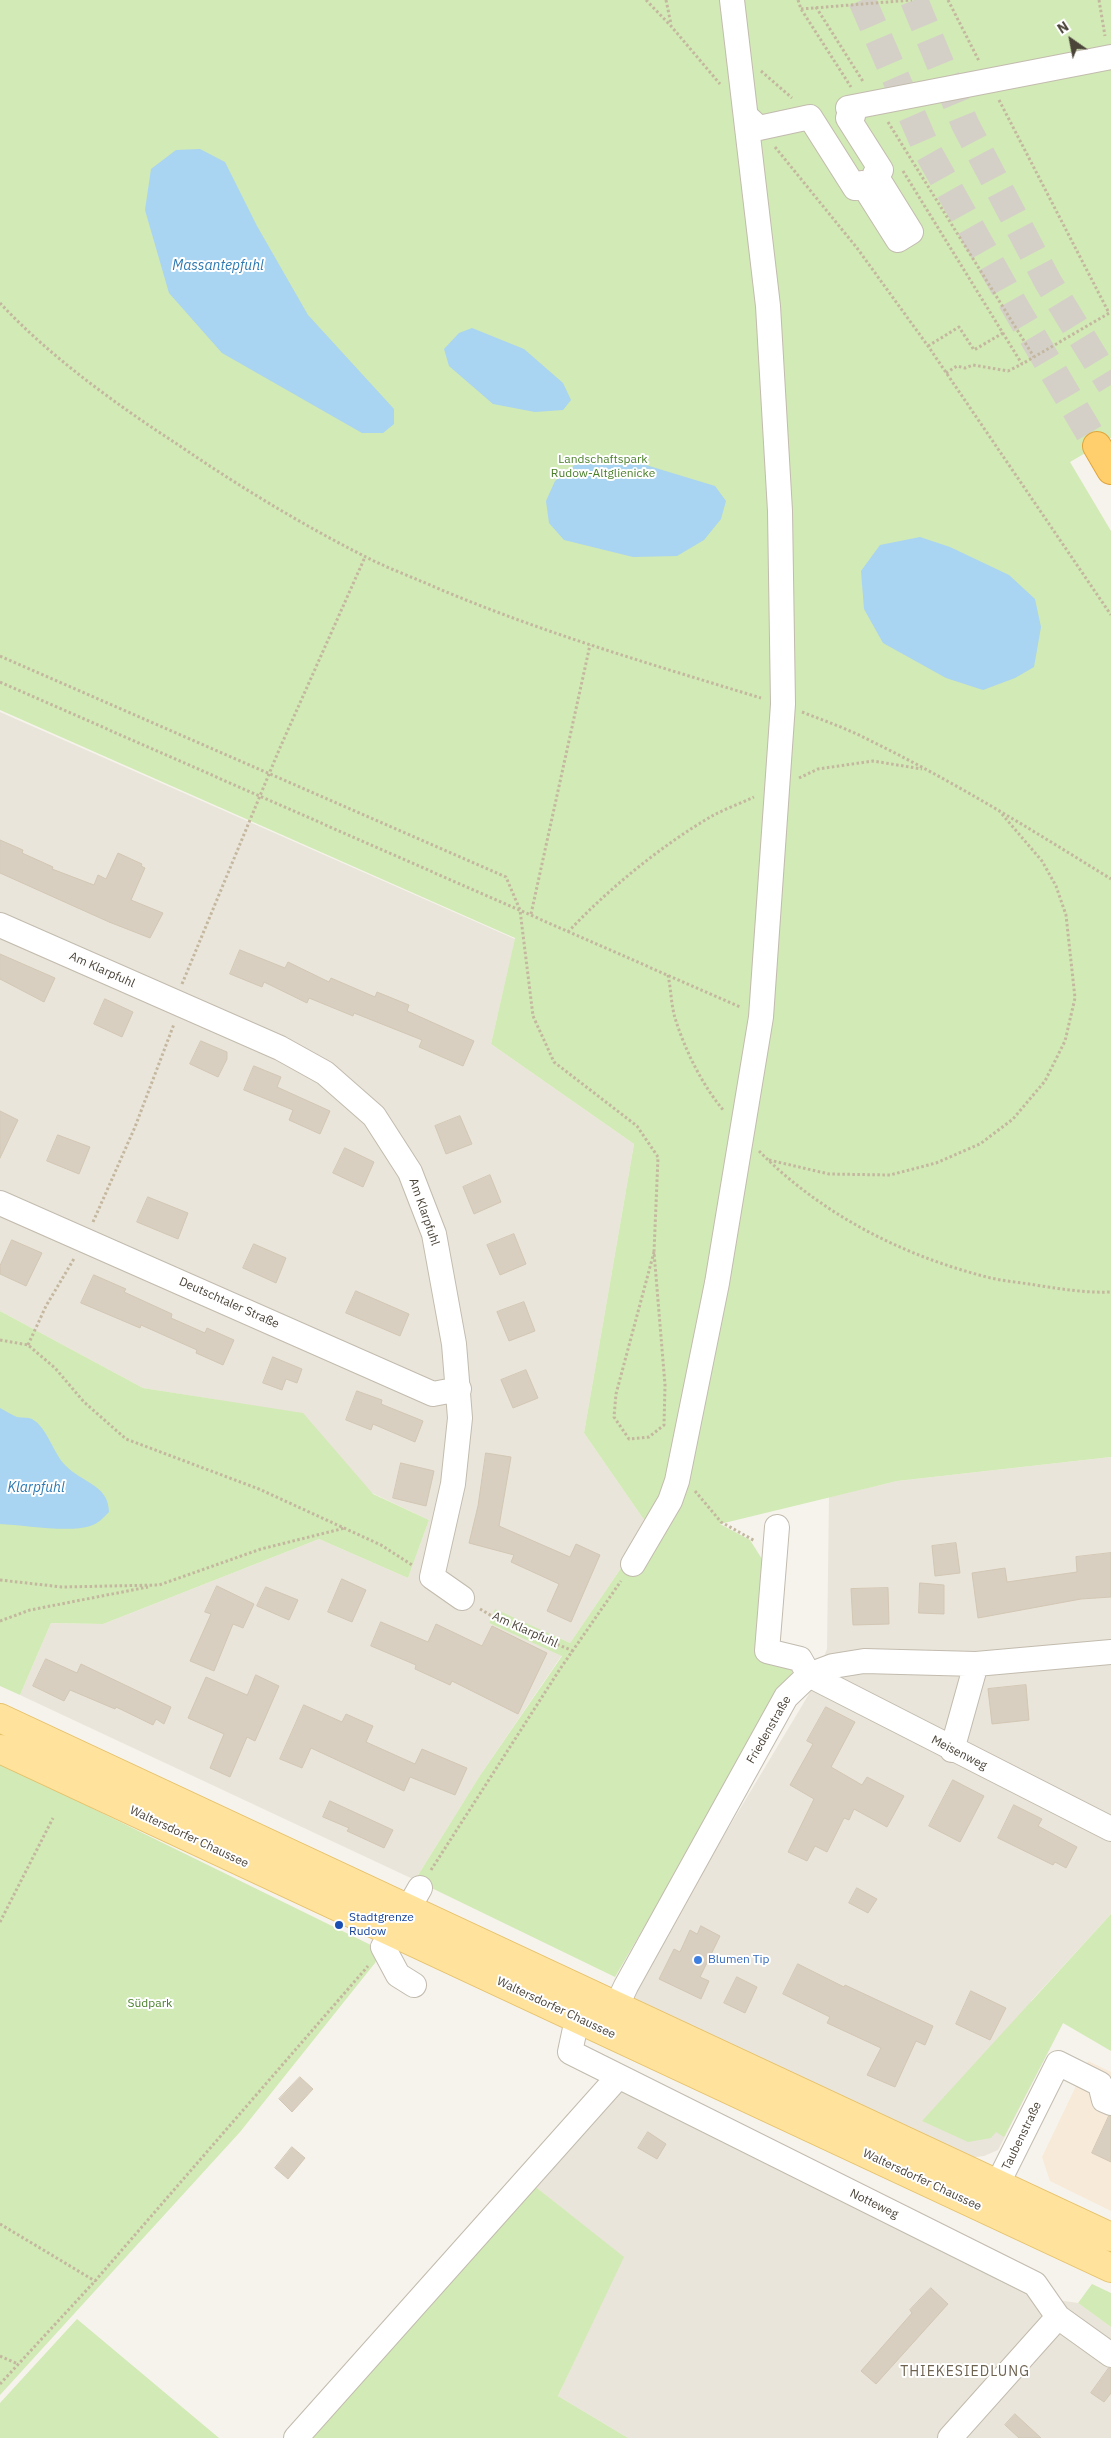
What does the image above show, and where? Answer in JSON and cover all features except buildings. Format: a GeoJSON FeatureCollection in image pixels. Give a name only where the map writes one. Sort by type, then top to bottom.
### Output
{"type":"FeatureCollection","features":[{"type":"Feature","properties":{"kind":"highway"},"geometry":{"type":"LineString","coordinates":[[1097,446],[1111,470]]}},
{"type":"Feature","properties":{"kind":"main road"},"geometry":{"type":"LineString","coordinates":[[0,1718],[419,1905],[616,2006],[1111,2237]]}},
{"type":"Feature","properties":{"kind":"main road","name":"Waltersdorfer Chaussee"},"geometry":{"type":"LineString","coordinates":[[0,1749],[397,1941],[605,2031],[1111,2268]]}},
{"type":"Feature","properties":{"kind":"street"},"geometry":{"type":"LineString","coordinates":[[633,1564],[670,1501],[677,1481],[717,1283],[761,1017],[779,786],[783,704],[780,511],[772,367],[753,122],[739,50],[732,0]]}},
{"type":"Feature","properties":{"kind":"street"},"geometry":{"type":"LineString","coordinates":[[753,122],[810,117],[855,188],[862,183],[898,240],[912,232],[875,174],[881,170],[848,118],[853,116],[848,108],[1111,57]]}},
{"type":"Feature","properties":{"kind":"street","name":"Am Klarpfuhl"},"geometry":{"type":"LineString","coordinates":[[0,925],[280,1048],[324,1073],[374,1116],[410,1172],[434,1234],[454,1344],[460,1418],[453,1484],[432,1577]]}},
{"type":"Feature","properties":{"kind":"street","name":"Deutschtaler Straße"},"geometry":{"type":"LineString","coordinates":[[0,1203],[82,1245],[433,1394],[459,1389]]}},
{"type":"Feature","properties":{"kind":"street"},"geometry":{"type":"LineString","coordinates":[[777,1527],[766,1651],[800,1659],[809,1675]]}},
{"type":"Feature","properties":{"kind":"street"},"geometry":{"type":"LineString","coordinates":[[432,1577],[462,1598]]}},
{"type":"Feature","properties":{"kind":"street","name":"Friedenstraße"},"geometry":{"type":"LineString","coordinates":[[605,2031],[616,2006],[786,1697],[809,1675],[833,1666],[864,1661],[976,1664],[1111,1652]]}},
{"type":"Feature","properties":{"kind":"street"},"geometry":{"type":"LineString","coordinates":[[952,1750],[976,1664]]}},
{"type":"Feature","properties":{"kind":"street","name":"Meisenweg"},"geometry":{"type":"LineString","coordinates":[[809,1675],[952,1750],[1111,1829]]}},
{"type":"Feature","properties":{"kind":"street"},"geometry":{"type":"LineString","coordinates":[[414,1985],[398,1975],[397,1941],[419,1905]]}},
{"type":"Feature","properties":{"kind":"street","name":"Notteweg"},"geometry":{"type":"LineString","coordinates":[[577,2019],[570,2052],[1034,2284],[1058,2317],[1111,2355]]}},
{"type":"Feature","properties":{"kind":"street","name":"Taubenstraße"},"geometry":{"type":"LineString","coordinates":[[985,2209],[1058,2063],[1100,2084],[1104,2100],[1111,2103]]}},
{"type":"Feature","properties":{"kind":"street"},"geometry":{"type":"LineString","coordinates":[[296,2438],[618,2077]]}},
{"type":"Feature","properties":{"kind":"street"},"geometry":{"type":"LineString","coordinates":[[950,2438],[1058,2317]]}},
{"type":"Feature","properties":{"kind":"path"},"geometry":{"type":"LineString","coordinates":[[646,0],[671,26],[721,86]]}},
{"type":"Feature","properties":{"kind":"path"},"geometry":{"type":"LineString","coordinates":[[666,0],[671,26]]}},
{"type":"Feature","properties":{"kind":"path"},"geometry":{"type":"LineString","coordinates":[[798,0],[801,9],[869,103],[1034,356]]}},
{"type":"Feature","properties":{"kind":"path"},"geometry":{"type":"LineString","coordinates":[[801,9],[912,0]]}},
{"type":"Feature","properties":{"kind":"path"},"geometry":{"type":"LineString","coordinates":[[946,373],[957,366],[965,368],[973,365],[1008,371],[1110,312],[948,0]]}},
{"type":"Feature","properties":{"kind":"path"},"geometry":{"type":"LineString","coordinates":[[816,7],[869,103]]}},
{"type":"Feature","properties":{"kind":"path"},"geometry":{"type":"LineString","coordinates":[[739,50],[810,117]]}},
{"type":"Feature","properties":{"kind":"path"},"geometry":{"type":"LineString","coordinates":[[753,122],[857,248],[928,346],[1111,616]]}},
{"type":"Feature","properties":{"kind":"path"},"geometry":{"type":"LineString","coordinates":[[898,163],[1022,364]]}},
{"type":"Feature","properties":{"kind":"path"},"geometry":{"type":"LineString","coordinates":[[0,304],[75,370],[128,412],[273,506],[365,557],[469,602],[590,645],[783,704],[868,739],[998,810],[1111,879]]}},
{"type":"Feature","properties":{"kind":"path"},"geometry":{"type":"LineString","coordinates":[[928,346],[959,327],[974,350],[1003,332]]}},
{"type":"Feature","properties":{"kind":"path"},"geometry":{"type":"LineString","coordinates":[[28,1345],[46,1306],[82,1245],[135,1127],[178,1004],[269,774],[365,557]]}},
{"type":"Feature","properties":{"kind":"path"},"geometry":{"type":"LineString","coordinates":[[531,914],[590,645]]}},
{"type":"Feature","properties":{"kind":"path"},"geometry":{"type":"LineString","coordinates":[[0,656],[506,877],[520,910],[533,1016],[554,1062],[637,1126],[658,1157],[654,1252],[665,1385],[664,1424],[649,1437],[629,1439],[614,1417],[616,1394],[654,1252]]}},
{"type":"Feature","properties":{"kind":"path"},"geometry":{"type":"LineString","coordinates":[[0,682],[531,914],[568,932],[668,974],[761,1017]]}},
{"type":"Feature","properties":{"kind":"path"},"geometry":{"type":"LineString","coordinates":[[568,932],[587,911],[644,862],[712,816],[818,769],[873,761],[926,770]]}},
{"type":"Feature","properties":{"kind":"path"},"geometry":{"type":"LineString","coordinates":[[769,1160],[828,1174],[890,1175],[936,1163],[980,1144],[1014,1120],[1045,1081],[1064,1041],[1075,998],[1066,915],[1056,886],[1042,861],[998,810]]}},
{"type":"Feature","properties":{"kind":"path"},"geometry":{"type":"LineString","coordinates":[[668,974],[675,1017],[692,1060],[712,1097],[769,1160],[811,1197],[856,1227],[917,1254],[984,1276],[1090,1293],[1111,1292]]}},
{"type":"Feature","properties":{"kind":"path"},"geometry":{"type":"LineString","coordinates":[[0,1340],[28,1345],[55,1368],[84,1402],[126,1439],[259,1489],[381,1545],[432,1577]]}},
{"type":"Feature","properties":{"kind":"path"},"geometry":{"type":"LineString","coordinates":[[677,1481],[695,1491],[721,1522],[755,1541],[774,1573]]}},
{"type":"Feature","properties":{"kind":"path"},"geometry":{"type":"LineString","coordinates":[[0,1621],[30,1610],[159,1585],[261,1549],[345,1528]]}},
{"type":"Feature","properties":{"kind":"path"},"geometry":{"type":"LineString","coordinates":[[419,1905],[573,1651],[633,1564]]}},
{"type":"Feature","properties":{"kind":"path"},"geometry":{"type":"LineString","coordinates":[[0,1580],[62,1587],[159,1585]]}},
{"type":"Feature","properties":{"kind":"path","name":"Am Klarpfuhl"},"geometry":{"type":"LineString","coordinates":[[462,1598],[497,1619],[573,1651]]}},
{"type":"Feature","properties":{"kind":"path"},"geometry":{"type":"LineString","coordinates":[[0,1922],[53,1818]]}},
{"type":"Feature","properties":{"kind":"path"},"geometry":{"type":"LineString","coordinates":[[0,2384],[95,2281],[397,1941]]}},
{"type":"Feature","properties":{"kind":"path"},"geometry":{"type":"LineString","coordinates":[[0,2224],[95,2281]]}},
{"type":"Feature","properties":{"kind":"path"},"geometry":{"type":"LineString","coordinates":[[0,2356],[18,2364]]}},
{"type":"Feature","properties":{"kind":"shaded area"},"geometry":{"type":"Polygon","coordinates":[[[0,712],[515,939],[491,1044],[634,1144],[584,1433],[649,1527],[570,1643],[495,1610],[489,1623],[562,1655],[479,1777],[415,1880],[20,1695],[51,1623],[103,1624],[319,1539],[408,1578],[429,1520],[372,1493],[218,1400],[143,1388],[0,1311],[0,712]]]}},
{"type":"Feature","properties":{"kind":"shaded area"},"geometry":{"type":"Polygon","coordinates":[[[1111,1457],[1111,1914],[1031,2001],[1063,2023],[998,2150],[984,2156],[968,2158],[627,1997],[809,1694],[827,1649],[829,1497],[897,1481],[1111,1457]]]}},
{"type":"Feature","properties":{"kind":"shaded area"},"geometry":{"type":"Polygon","coordinates":[[[1088,2061],[1111,2072],[1111,2211],[1050,2181],[1042,2157],[1088,2061]]]}},
{"type":"Feature","properties":{"kind":"shaded area"},"geometry":{"type":"Polygon","coordinates":[[[622,2085],[1036,2297],[1078,2303],[1111,2327],[1111,2438],[628,2438],[558,2396],[623,2257],[532,2184],[622,2085]]]}},
{"type":"Feature","properties":{"kind":"green space","name":"Landschaftspark Rudow-Altglienicke"},"geometry":{"type":"Polygon","coordinates":[[[0,0],[1111,0],[1111,438],[1070,462],[1111,531],[1111,1457],[897,1481],[720,1524],[750,1540],[767,1567],[759,1653],[786,1660],[793,1670],[791,1680],[768,1714],[615,1977],[415,1880],[479,1777],[562,1656],[489,1623],[495,1609],[570,1643],[649,1527],[584,1433],[634,1144],[491,1044],[515,938],[0,710],[0,0]]]}},
{"type":"Feature","properties":{"kind":"green space"},"geometry":{"type":"Polygon","coordinates":[[[0,1311],[143,1388],[303,1413],[373,1494],[429,1520],[408,1578],[319,1539],[103,1624],[51,1623],[20,1695],[0,1686],[0,1311]]]}},
{"type":"Feature","properties":{"kind":"green space","name":"Südpark"},"geometry":{"type":"Polygon","coordinates":[[[0,1763],[381,1950],[375,1963],[240,2132],[0,2395],[0,1763]]]}},
{"type":"Feature","properties":{"kind":"green space"},"geometry":{"type":"Polygon","coordinates":[[[1111,1914],[1111,2051],[1063,2023],[1004,2137],[996,2132],[991,2138],[968,2142],[922,2121],[1111,1914]]]}},
{"type":"Feature","properties":{"kind":"green space"},"geometry":{"type":"Polygon","coordinates":[[[532,2184],[624,2257],[558,2396],[628,2438],[308,2438],[532,2184]]]}},
{"type":"Feature","properties":{"kind":"green space"},"geometry":{"type":"Polygon","coordinates":[[[1092,2284],[1111,2293],[1111,2327],[1078,2303],[1092,2284]]]}},
{"type":"Feature","properties":{"kind":"green space"},"geometry":{"type":"Polygon","coordinates":[[[77,2319],[219,2438],[0,2438],[0,2403],[77,2319]]]}},
{"type":"Feature","properties":{"kind":"water","name":"Massantepfuhl"},"geometry":{"type":"Polygon","coordinates":[[[200,149],[225,162],[257,226],[308,315],[394,409],[394,424],[383,433],[362,433],[222,353],[169,293],[145,210],[151,169],[176,150],[200,149]]]}},
{"type":"Feature","properties":{"kind":"water"},"geometry":{"type":"Polygon","coordinates":[[[472,328],[524,349],[563,383],[571,400],[563,410],[535,412],[493,404],[449,366],[444,349],[459,333],[472,328]]]}},
{"type":"Feature","properties":{"kind":"water"},"geometry":{"type":"Polygon","coordinates":[[[581,460],[636,462],[715,486],[726,501],[721,519],[704,540],[677,556],[633,557],[564,540],[549,523],[546,501],[555,481],[581,460]]]}},
{"type":"Feature","properties":{"kind":"water"},"geometry":{"type":"Polygon","coordinates":[[[920,537],[950,547],[1009,575],[1035,599],[1041,627],[1034,667],[1015,678],[983,690],[946,678],[883,643],[864,609],[861,571],[880,545],[920,537]]]}},
{"type":"Feature","properties":{"kind":"water","name":"Klarpfuhl"},"geometry":{"type":"Polygon","coordinates":[[[0,1408],[17,1417],[30,1418],[38,1423],[61,1461],[93,1485],[104,1496],[108,1503],[109,1512],[102,1519],[90,1526],[71,1529],[0,1524],[0,1408]]]}},
{"type":"Feature","properties":{"kind":"tunnel"},"geometry":{"type":"LineString","coordinates":[[862,0],[927,150],[1014,305],[1097,446]]}},
{"type":"Feature","properties":{"kind":"tunnel"},"geometry":{"type":"LineString","coordinates":[[914,0],[965,124],[1048,282],[1111,385]]}},
{"type":"Feature","properties":{"kind":"place","name":"Stadtgrenze Rudow"},"geometry":{"type":"Point","coordinates":[339,1925]}},
{"type":"Feature","properties":{"kind":"place","name":"Blumen Tip"},"geometry":{"type":"Point","coordinates":[698,1960]}},
{"type":"Feature","properties":{"kind":"district","name":"THIEKESIEDLUNG"},"geometry":{"type":"Point","coordinates":[965,2372]}}]}
